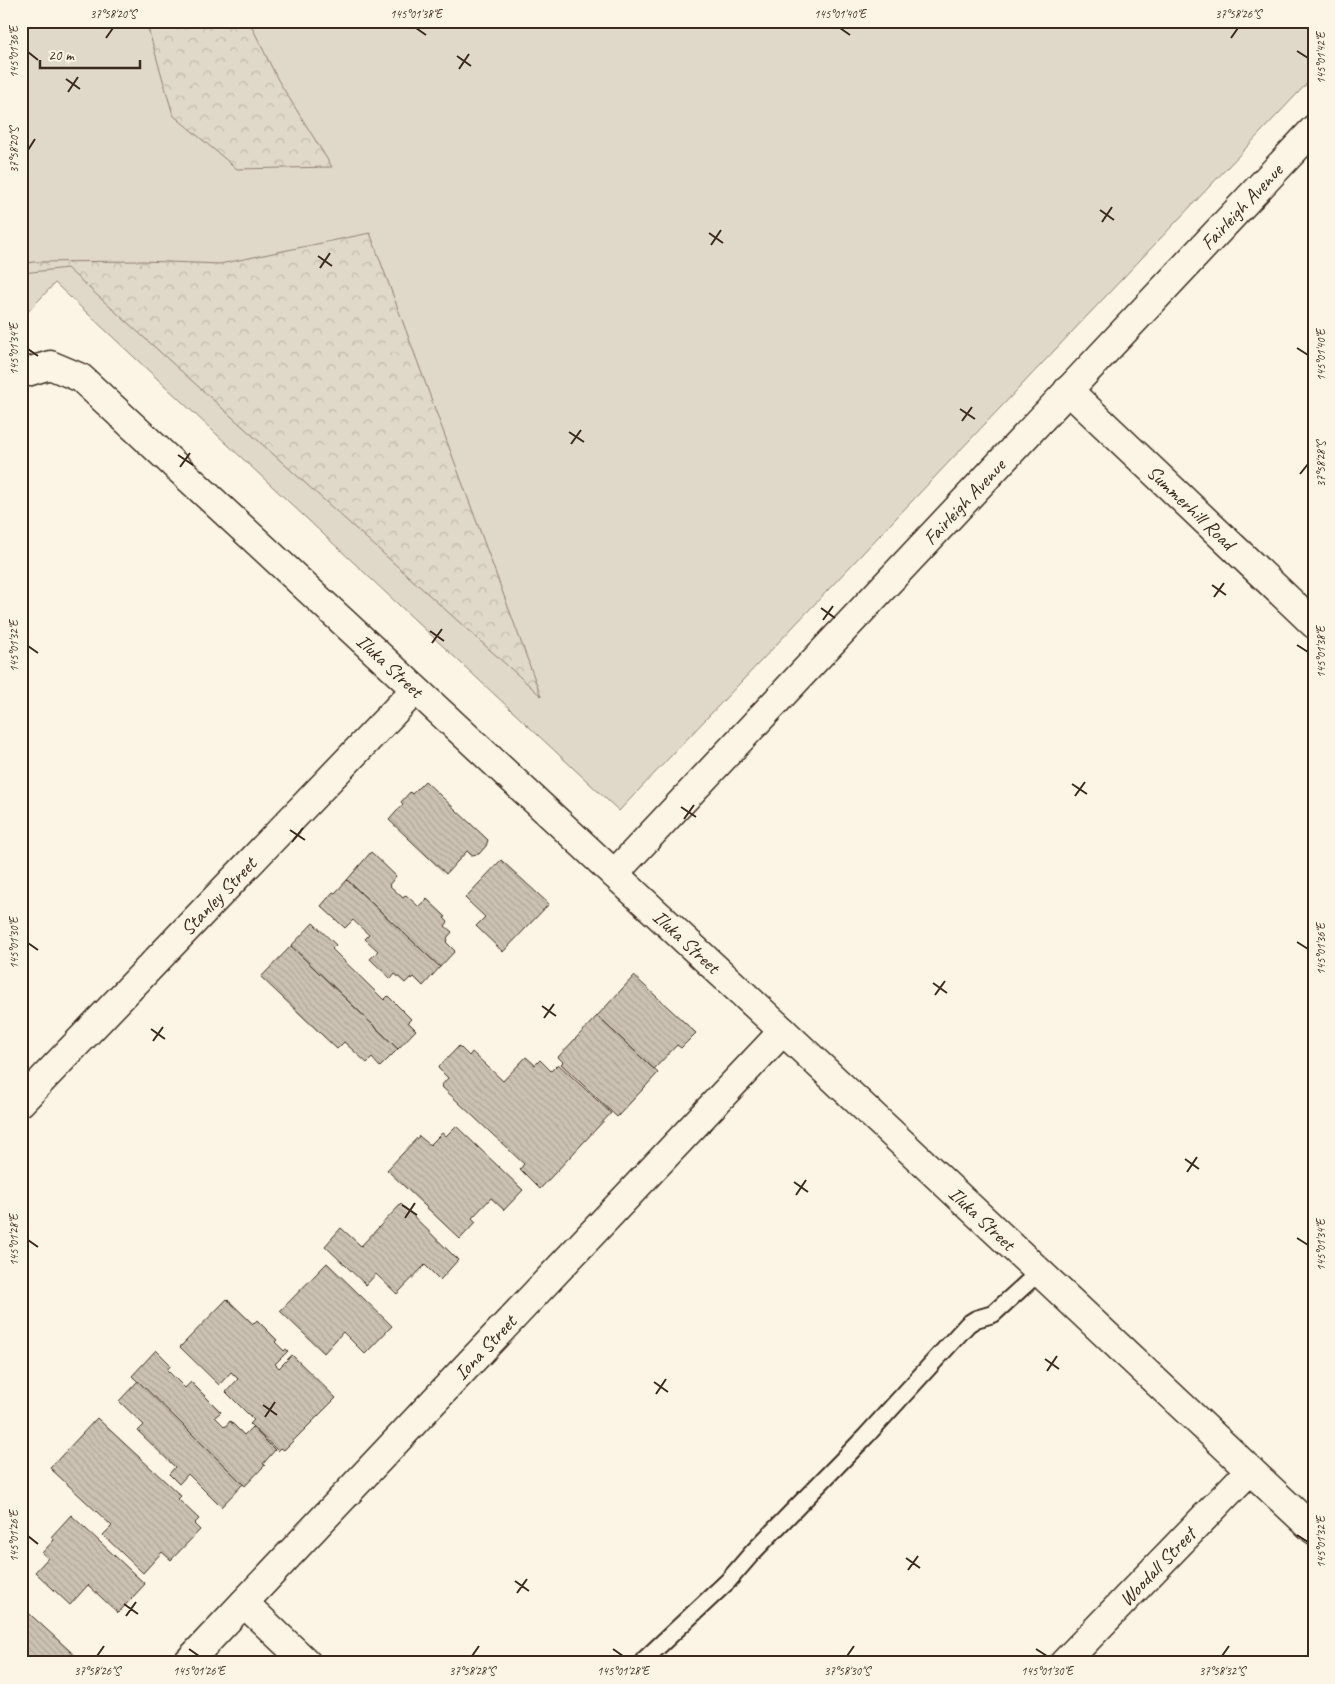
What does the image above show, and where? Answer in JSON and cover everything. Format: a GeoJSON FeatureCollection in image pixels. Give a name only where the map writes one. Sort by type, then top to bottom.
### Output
{"type":"FeatureCollection","features":[{"type":"Feature","properties":{"kind":"street","name":"Fairleigh Avenue"},"geometry":{"type":"LineString","coordinates":[[614,874],[1314,129]]}},
{"type":"Feature","properties":{"kind":"street","name":"Iluka Street"},"geometry":{"type":"LineString","coordinates":[[21,374],[50,365],[82,378],[1314,1530]]}},
{"type":"Feature","properties":{"kind":"street","name":"Summerhill Road"},"geometry":{"type":"LineString","coordinates":[[1068,390],[1314,624]]}},
{"type":"Feature","properties":{"kind":"street","name":"Stanley Street"},"geometry":{"type":"LineString","coordinates":[[21,1102],[415,690]]}},
{"type":"Feature","properties":{"kind":"street","name":"Iona Street"},"geometry":{"type":"LineString","coordinates":[[187,1663],[783,1032]]}},
{"type":"Feature","properties":{"kind":"street","name":"Woodall Street"},"geometry":{"type":"LineString","coordinates":[[1064,1663],[1250,1470]]}},
{"type":"Feature","properties":{"kind":"street"},"geometry":{"type":"LineString","coordinates":[[244,1603],[307,1663]]}},
{"type":"Feature","properties":{"kind":"lane"},"geometry":{"type":"LineString","coordinates":[[644,1660],[728,1580],[866,1436],[968,1324],[976,1319],[994,1314],[1039,1272]]}},
{"type":"Feature","properties":{"kind":"green space"},"geometry":{"type":"Polygon","coordinates":[[[21,21],[1314,21],[1314,76],[619,811],[55,283],[21,319],[21,21]]]}},
{"type":"Feature","properties":{"kind":"green space"},"geometry":{"type":"Polygon","coordinates":[[[142,21],[249,21],[278,80],[332,167],[237,169],[173,115],[148,28],[142,21]]]}},
{"type":"Feature","properties":{"kind":"green space"},"geometry":{"type":"Polygon","coordinates":[[[370,233],[541,696],[67,268],[23,273],[21,275],[21,265],[33,262],[143,261],[220,264],[370,233]]]}},
{"type":"Feature","properties":{"kind":"building"},"geometry":{"type":"Polygon","coordinates":[[[425,781],[488,840],[486,846],[479,854],[471,855],[467,851],[446,874],[389,820],[403,804],[401,802],[410,792],[412,794],[425,781]]]}},
{"type":"Feature","properties":{"kind":"building"},"geometry":{"type":"Polygon","coordinates":[[[371,852],[396,876],[389,885],[403,898],[406,895],[419,907],[427,899],[446,917],[444,918],[448,922],[445,926],[452,932],[446,942],[455,951],[440,967],[347,880],[371,852]]]}},
{"type":"Feature","properties":{"kind":"building"},"geometry":{"type":"Polygon","coordinates":[[[501,860],[549,904],[503,952],[476,926],[485,917],[465,898],[501,860]]]}},
{"type":"Feature","properties":{"kind":"building"},"geometry":{"type":"Polygon","coordinates":[[[347,880],[440,967],[423,986],[414,977],[412,979],[411,977],[405,983],[395,974],[391,979],[370,959],[378,951],[365,939],[369,935],[353,920],[345,928],[321,906],[347,880]]]}},
{"type":"Feature","properties":{"kind":"building"},"geometry":{"type":"Polygon","coordinates":[[[313,923],[336,945],[332,949],[384,1000],[388,996],[411,1019],[408,1022],[416,1030],[398,1049],[291,946],[313,923]]]}},
{"type":"Feature","properties":{"kind":"building"},"geometry":{"type":"Polygon","coordinates":[[[291,946],[398,1049],[380,1067],[372,1058],[367,1063],[344,1042],[337,1049],[261,977],[291,946]]]}},
{"type":"Feature","properties":{"kind":"building"},"geometry":{"type":"Polygon","coordinates":[[[634,976],[696,1033],[681,1048],[677,1045],[654,1069],[597,1016],[634,976]]]}},
{"type":"Feature","properties":{"kind":"building"},"geometry":{"type":"Polygon","coordinates":[[[597,1016],[658,1073],[617,1117],[561,1064],[563,1062],[558,1057],[597,1016]]]}},
{"type":"Feature","properties":{"kind":"building"},"geometry":{"type":"Polygon","coordinates":[[[459,1046],[469,1056],[472,1052],[503,1081],[526,1057],[535,1065],[540,1060],[551,1071],[558,1064],[611,1113],[540,1189],[520,1169],[524,1164],[441,1086],[448,1078],[438,1068],[459,1046]]]}},
{"type":"Feature","properties":{"kind":"building"},"geometry":{"type":"Polygon","coordinates":[[[456,1126],[523,1190],[504,1210],[491,1198],[472,1218],[476,1222],[460,1239],[387,1170],[419,1136],[430,1145],[442,1133],[446,1136],[456,1126]]]}},
{"type":"Feature","properties":{"kind":"building"},"geometry":{"type":"Polygon","coordinates":[[[401,1204],[458,1260],[440,1280],[425,1265],[397,1294],[376,1274],[366,1285],[325,1246],[341,1228],[361,1246],[401,1204]]]}},
{"type":"Feature","properties":{"kind":"building"},"geometry":{"type":"Polygon","coordinates":[[[327,1263],[392,1326],[365,1354],[343,1332],[324,1353],[280,1311],[327,1263]]]}},
{"type":"Feature","properties":{"kind":"building"},"geometry":{"type":"Polygon","coordinates":[[[227,1299],[253,1324],[257,1320],[277,1340],[275,1342],[284,1351],[286,1349],[288,1351],[275,1364],[279,1368],[292,1355],[336,1398],[284,1450],[281,1448],[278,1451],[250,1424],[254,1420],[226,1392],[238,1379],[231,1372],[219,1385],[180,1347],[227,1299]]]}},
{"type":"Feature","properties":{"kind":"building"},"geometry":{"type":"Polygon","coordinates":[[[156,1350],[171,1365],[167,1370],[185,1388],[191,1382],[221,1412],[215,1417],[225,1427],[230,1421],[244,1435],[252,1427],[275,1450],[263,1464],[265,1465],[245,1486],[132,1376],[156,1350]]]}},
{"type":"Feature","properties":{"kind":"building"},"geometry":{"type":"Polygon","coordinates":[[[138,1381],[243,1484],[221,1507],[188,1474],[179,1484],[169,1474],[175,1467],[138,1431],[144,1425],[119,1401],[138,1381]]]}},
{"type":"Feature","properties":{"kind":"building"},"geometry":{"type":"Polygon","coordinates":[[[97,1418],[181,1496],[178,1499],[199,1519],[194,1524],[200,1530],[171,1560],[162,1552],[143,1573],[103,1535],[112,1526],[50,1468],[97,1418]]]}},
{"type":"Feature","properties":{"kind":"building"},"geometry":{"type":"Polygon","coordinates":[[[71,1515],[145,1584],[118,1613],[88,1585],[70,1605],[35,1572],[48,1558],[42,1553],[54,1540],[51,1537],[71,1515]]]}},
{"type":"Feature","properties":{"kind":"building"},"geometry":{"type":"Polygon","coordinates":[[[21,1606],[81,1661],[80,1663],[21,1663],[21,1606]]]}}]}
